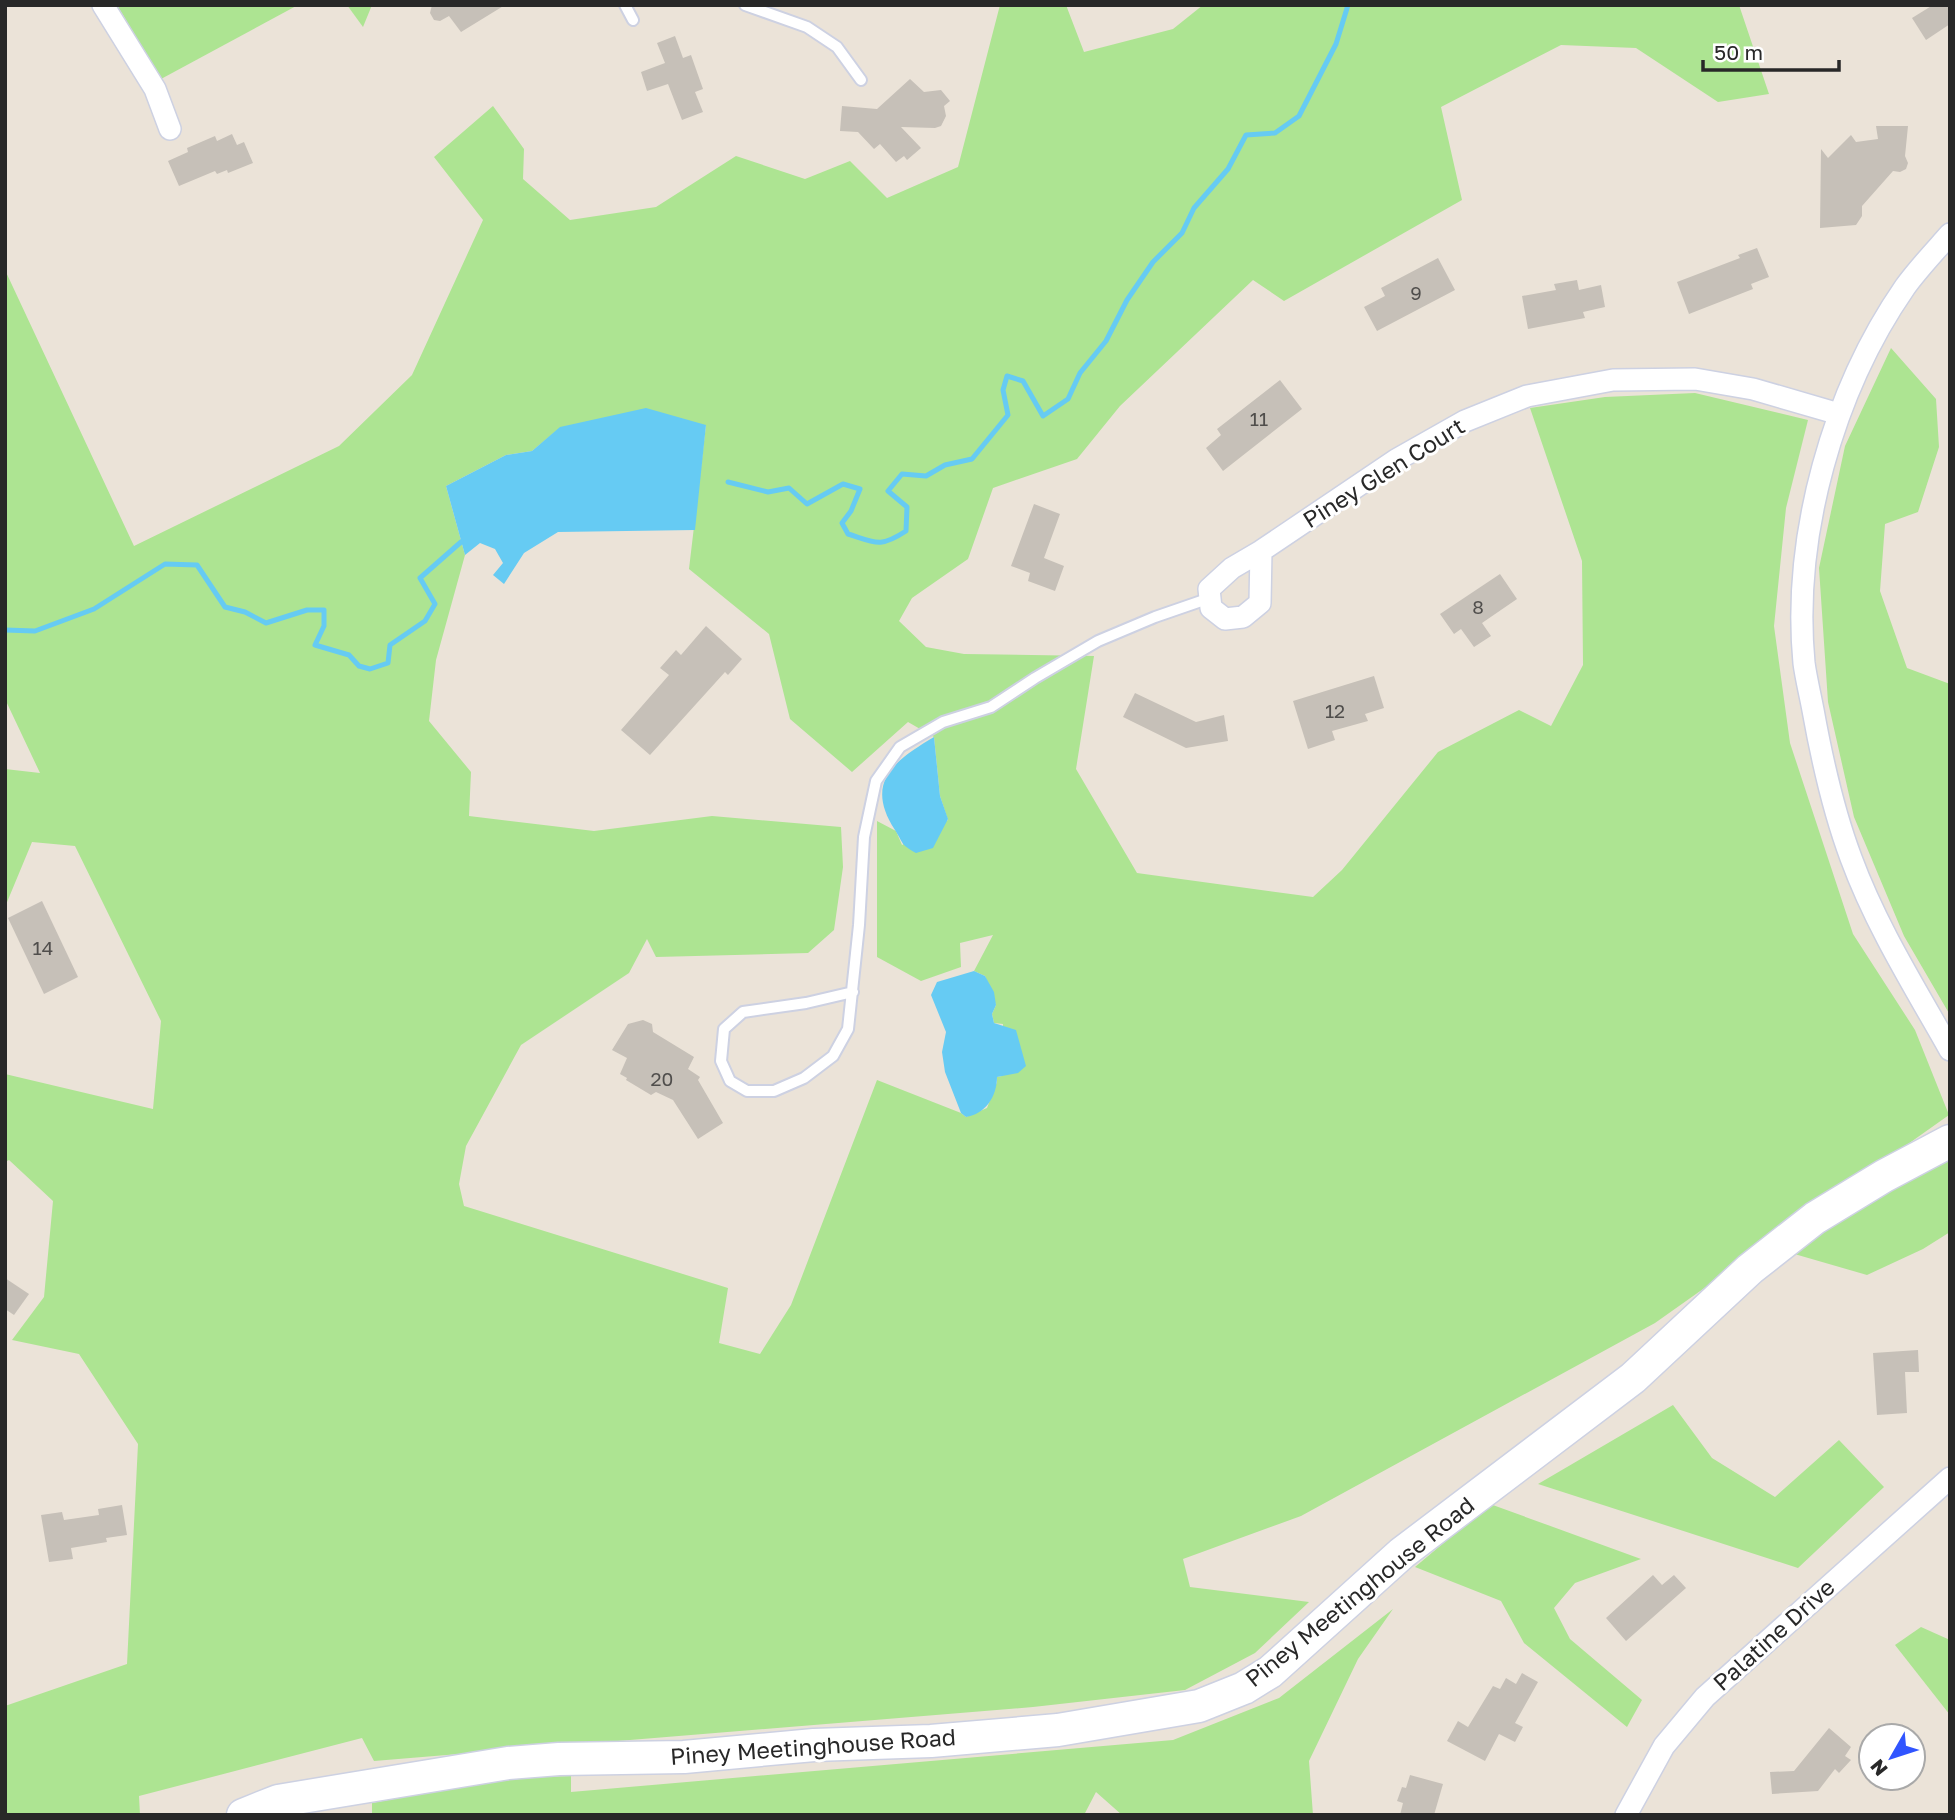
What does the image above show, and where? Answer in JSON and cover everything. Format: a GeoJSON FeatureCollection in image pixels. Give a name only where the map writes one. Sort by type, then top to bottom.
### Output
{"type":"FeatureCollection","features":[{"type":"Feature","properties":{"kind":"main road","name":"Piney Meetinghouse Road"},"geometry":{"type":"LineString","coordinates":[[243,1815],[278,1801],[509,1763],[559,1759],[684,1757],[814,1745],[969,1738],[1058,1730],[1199,1706],[1244,1688],[1270,1672],[1402,1553],[1633,1378],[1750,1269],[1815,1218],[1884,1176],[1950,1141]]}},
{"type":"Feature","properties":{"kind":"street"},"geometry":{"type":"LineString","coordinates":[[103,5],[155,89],[170,129]]}},
{"type":"Feature","properties":{"kind":"street"},"geometry":{"type":"LineString","coordinates":[[1950,234],[1901,294],[1868,349],[1839,414],[1813,505],[1803,578],[1804,663],[1822,764],[1850,857],[1879,924],[1950,1051]]}},
{"type":"Feature","properties":{"kind":"street","name":"Piney Glen Court"},"geometry":{"type":"LineString","coordinates":[[1210,598],[1209,589],[1231,568],[1408,454],[1465,421],[1527,396],[1613,380],[1695,379],[1753,389],[1839,414]]}},
{"type":"Feature","properties":{"kind":"street"},"geometry":{"type":"LineString","coordinates":[[1210,598],[1211,608],[1225,619],[1243,617],[1260,603],[1261,551]]}},
{"type":"Feature","properties":{"kind":"street","name":"Palatine Drive"},"geometry":{"type":"LineString","coordinates":[[1626,1815],[1664,1746],[1705,1697],[1950,1478]]}},
{"type":"Feature","properties":{"kind":"lane"},"geometry":{"type":"LineString","coordinates":[[625,5],[634,20]]}},
{"type":"Feature","properties":{"kind":"lane"},"geometry":{"type":"LineString","coordinates":[[745,5],[807,27],[837,47],[861,80]]}},
{"type":"Feature","properties":{"kind":"lane"},"geometry":{"type":"LineString","coordinates":[[853,992],[806,1003],[743,1012],[724,1029],[721,1061],[730,1081],[747,1091],[774,1091],[804,1078],[833,1056],[843,1038],[848,1028],[853,992],[864,837],[876,781],[901,747],[943,722],[991,707],[1098,641],[1210,598]]}},
{"type":"Feature","properties":{"kind":"green space"},"geometry":{"type":"Polygon","coordinates":[[[117,5],[298,5],[161,79],[117,5]]]}},
{"type":"Feature","properties":{"kind":"green space"},"geometry":{"type":"Polygon","coordinates":[[[347,5],[372,5],[363,27],[347,5]]]}},
{"type":"Feature","properties":{"kind":"green space"},"geometry":{"type":"Polygon","coordinates":[[[1000,5],[1066,5],[1084,52],[1173,29],[1203,5],[1739,5],[1769,94],[1718,102],[1636,48],[1561,45],[1441,107],[1462,200],[1284,301],[1253,280],[1120,406],[1077,459],[993,488],[968,559],[912,598],[899,621],[926,647],[964,654],[1094,656],[1076,769],[1137,873],[1313,897],[1342,870],[1438,752],[1519,710],[1551,726],[1583,665],[1582,561],[1530,408],[1605,397],[1695,393],[1808,420],[1786,508],[1774,626],[1790,743],[1853,934],[1915,1030],[1949,1115],[1655,1323],[1301,1516],[1183,1559],[1190,1587],[1309,1602],[1255,1653],[1185,1690],[1033,1707],[374,1761],[362,1738],[139,1796],[140,1815],[5,1815],[5,1706],[127,1664],[138,1444],[79,1354],[12,1340],[44,1297],[53,1201],[9,1160],[5,1162],[5,1074],[153,1109],[161,1021],[75,846],[32,842],[5,907],[5,769],[40,773],[5,699],[5,270],[134,546],[339,446],[412,375],[483,220],[434,157],[493,106],[524,149],[523,179],[570,220],[656,207],[736,156],[805,179],[850,161],[887,198],[958,167],[1000,5]],[[706,425],[556,431],[532,451],[506,455],[446,486],[465,555],[436,660],[429,721],[471,772],[469,816],[594,831],[712,816],[841,827],[843,867],[834,930],[808,953],[656,957],[647,939],[629,973],[521,1045],[466,1146],[459,1184],[464,1206],[728,1288],[719,1343],[760,1354],[791,1305],[877,1080],[966,1117],[987,1108],[997,1077],[1002,1076],[1003,1024],[994,1023],[992,1014],[996,1005],[985,976],[974,971],[993,935],[960,943],[961,967],[921,981],[877,957],[877,821],[896,831],[902,845],[948,820],[940,796],[934,737],[908,722],[852,772],[790,719],[769,634],[689,569],[706,425]]]}},
{"type":"Feature","properties":{"kind":"green space"},"geometry":{"type":"Polygon","coordinates":[[[1891,348],[1936,399],[1939,447],[1918,512],[1885,524],[1880,591],[1907,668],[1950,684],[1950,1015],[1904,936],[1854,817],[1828,702],[1819,568],[1845,446],[1891,348]]]}},
{"type":"Feature","properties":{"kind":"green space"},"geometry":{"type":"Polygon","coordinates":[[[1950,1160],[1950,1232],[1923,1249],[1867,1275],[1791,1253],[1852,1209],[1950,1160]]]}},
{"type":"Feature","properties":{"kind":"green space"},"geometry":{"type":"Polygon","coordinates":[[[1673,1405],[1712,1458],[1775,1497],[1839,1440],[1884,1487],[1798,1568],[1538,1484],[1673,1405]]]}},
{"type":"Feature","properties":{"kind":"green space"},"geometry":{"type":"Polygon","coordinates":[[[1490,1504],[1641,1559],[1575,1583],[1554,1608],[1570,1639],[1642,1700],[1627,1727],[1524,1643],[1501,1601],[1415,1567],[1490,1504]]]}},
{"type":"Feature","properties":{"kind":"green space"},"geometry":{"type":"Polygon","coordinates":[[[1393,1609],[1358,1659],[1309,1761],[1313,1815],[1122,1815],[1096,1792],[1084,1815],[372,1815],[372,1803],[521,1779],[571,1776],[571,1792],[1173,1740],[1279,1698],[1393,1609]]]}},
{"type":"Feature","properties":{"kind":"green space"},"geometry":{"type":"Polygon","coordinates":[[[1921,1627],[1950,1640],[1950,1715],[1895,1645],[1921,1627]]]}},
{"type":"Feature","properties":{"kind":"water"},"geometry":{"type":"Polygon","coordinates":[[[646,408],[706,425],[695,530],[558,532],[524,553],[504,584],[493,575],[503,563],[495,549],[480,543],[465,555],[446,486],[506,455],[532,451],[560,427],[646,408]]]}},
{"type":"Feature","properties":{"kind":"water"},"geometry":{"type":"Polygon","coordinates":[[[934,737],[940,796],[948,819],[933,848],[916,853],[903,843],[886,813],[882,799],[883,786],[896,764],[934,737]]]}},
{"type":"Feature","properties":{"kind":"water"},"geometry":{"type":"Polygon","coordinates":[[[974,971],[985,976],[994,992],[994,1023],[1016,1030],[1026,1066],[1018,1073],[997,1077],[995,1091],[989,1103],[979,1112],[966,1117],[961,1113],[945,1072],[942,1052],[946,1032],[931,995],[937,982],[974,971]]]}},
{"type":"Feature","properties":{"kind":"building"},"geometry":{"type":"Polygon","coordinates":[[[432,5],[505,5],[461,32],[449,16],[440,21],[434,20],[430,13],[432,5]]]}},
{"type":"Feature","properties":{"kind":"building"},"geometry":{"type":"Polygon","coordinates":[[[1933,5],[1950,5],[1950,24],[1926,40],[1912,18],[1933,5]]]}},
{"type":"Feature","properties":{"kind":"building"},"geometry":{"type":"Polygon","coordinates":[[[675,36],[683,58],[691,55],[703,89],[695,92],[703,112],[682,120],[668,84],[647,91],[641,72],[665,63],[657,43],[675,36]]]}},
{"type":"Feature","properties":{"kind":"building"},"geometry":{"type":"Polygon","coordinates":[[[910,79],[924,92],[941,90],[950,101],[944,106],[946,116],[941,126],[901,127],[921,148],[907,160],[904,156],[896,162],[880,144],[874,149],[858,132],[840,131],[842,106],[877,109],[910,79]]]}},
{"type":"Feature","properties":{"kind":"building"},"geometry":{"type":"Polygon","coordinates":[[[1876,126],[1908,126],[1906,169],[1893,171],[1862,206],[1862,216],[1856,225],[1820,228],[1821,149],[1828,158],[1851,135],[1856,142],[1878,139],[1876,126]]]}},
{"type":"Feature","properties":{"kind":"building"},"geometry":{"type":"Polygon","coordinates":[[[232,134],[237,145],[244,142],[253,163],[228,173],[227,170],[217,174],[215,171],[179,186],[168,161],[188,152],[187,148],[215,136],[217,141],[232,134]]]}},
{"type":"Feature","properties":{"kind":"building"},"geometry":{"type":"Polygon","coordinates":[[[1757,248],[1769,277],[1751,284],[1753,289],[1689,314],[1677,282],[1740,258],[1738,255],[1757,248]]]}},
{"type":"Feature","properties":{"kind":"building"},"geometry":{"type":"Polygon","coordinates":[[[1438,258],[1455,290],[1377,331],[1364,307],[1385,296],[1381,288],[1438,258]]]}},
{"type":"Feature","properties":{"kind":"building"},"geometry":{"type":"Polygon","coordinates":[[[1577,280],[1579,290],[1601,285],[1605,307],[1583,312],[1585,318],[1528,329],[1522,296],[1556,290],[1554,284],[1577,280]]]}},
{"type":"Feature","properties":{"kind":"building"},"geometry":{"type":"Polygon","coordinates":[[[1280,380],[1302,409],[1223,471],[1206,448],[1221,435],[1217,429],[1280,380]]]}},
{"type":"Feature","properties":{"kind":"building"},"geometry":{"type":"Polygon","coordinates":[[[1034,504],[1060,514],[1044,558],[1064,566],[1055,591],[1028,581],[1030,573],[1011,566],[1034,504]]]}},
{"type":"Feature","properties":{"kind":"building"},"geometry":{"type":"Polygon","coordinates":[[[1500,574],[1517,599],[1482,623],[1491,636],[1474,647],[1461,629],[1454,634],[1440,614],[1500,574]]]}},
{"type":"Feature","properties":{"kind":"building"},"geometry":{"type":"Polygon","coordinates":[[[706,626],[742,659],[728,675],[725,672],[650,755],[621,730],[669,675],[660,668],[676,650],[681,655],[706,626]]]}},
{"type":"Feature","properties":{"kind":"building"},"geometry":{"type":"Polygon","coordinates":[[[1374,676],[1384,708],[1365,714],[1368,721],[1332,731],[1335,740],[1308,749],[1293,701],[1374,676]]]}},
{"type":"Feature","properties":{"kind":"building"},"geometry":{"type":"Polygon","coordinates":[[[1135,693],[1196,722],[1224,715],[1228,741],[1186,748],[1123,717],[1135,693]]]}},
{"type":"Feature","properties":{"kind":"building"},"geometry":{"type":"Polygon","coordinates":[[[42,901],[78,977],[44,994],[8,918],[42,901]]]}},
{"type":"Feature","properties":{"kind":"building"},"geometry":{"type":"Polygon","coordinates":[[[643,1020],[652,1024],[653,1032],[694,1057],[688,1069],[700,1077],[698,1080],[723,1123],[698,1139],[673,1100],[656,1092],[651,1095],[620,1074],[627,1058],[612,1050],[628,1024],[643,1020]]]}},
{"type":"Feature","properties":{"kind":"building"},"geometry":{"type":"Polygon","coordinates":[[[5,1278],[29,1294],[14,1315],[5,1309],[5,1278]]]}},
{"type":"Feature","properties":{"kind":"building"},"geometry":{"type":"Polygon","coordinates":[[[1918,1350],[1919,1372],[1905,1372],[1907,1413],[1877,1415],[1873,1353],[1918,1350]]]}},
{"type":"Feature","properties":{"kind":"building"},"geometry":{"type":"Polygon","coordinates":[[[122,1505],[127,1535],[106,1538],[107,1542],[71,1548],[73,1559],[49,1562],[41,1515],[62,1512],[64,1520],[99,1515],[98,1509],[122,1505]]]}},
{"type":"Feature","properties":{"kind":"building"},"geometry":{"type":"Polygon","coordinates":[[[1653,1575],[1662,1585],[1674,1575],[1686,1588],[1626,1641],[1606,1618],[1653,1575]]]}},
{"type":"Feature","properties":{"kind":"building"},"geometry":{"type":"Polygon","coordinates":[[[1522,1673],[1538,1682],[1515,1723],[1523,1727],[1515,1742],[1499,1734],[1485,1761],[1447,1741],[1458,1721],[1468,1727],[1493,1686],[1500,1689],[1506,1678],[1516,1684],[1522,1673]]]}},
{"type":"Feature","properties":{"kind":"building"},"geometry":{"type":"Polygon","coordinates":[[[1829,1728],[1851,1747],[1845,1756],[1851,1760],[1839,1773],[1835,1769],[1818,1791],[1772,1794],[1770,1772],[1794,1771],[1829,1728]]]}},
{"type":"Feature","properties":{"kind":"building"},"geometry":{"type":"Polygon","coordinates":[[[1410,1775],[1443,1784],[1434,1815],[1400,1815],[1403,1803],[1397,1801],[1402,1787],[1406,1788],[1410,1775]]]}},
{"type":"Feature","properties":{"kind":"waterway"},"geometry":{"type":"LineString","coordinates":[[728,482],[768,492],[789,488],[807,504],[843,484],[860,489],[851,511],[842,523],[848,534],[865,540],[884,542],[906,531],[907,507],[888,491],[902,474],[926,476],[945,465],[972,459],[1008,415],[1003,390],[1007,376],[1023,381],[1043,416],[1068,399],[1080,373],[1106,341],[1127,300],[1153,262],[1182,233],[1194,208],[1228,169],[1246,135],[1275,133],[1299,116],[1336,44],[1348,5]]}},
{"type":"Feature","properties":{"kind":"waterway"},"geometry":{"type":"LineString","coordinates":[[5,630],[35,631],[94,609],[165,564],[197,565],[225,607],[245,612],[266,623],[307,610],[324,610],[324,626],[315,645],[349,655],[359,666],[370,669],[388,663],[390,645],[425,621],[435,604],[420,578],[461,542]]}}]}
